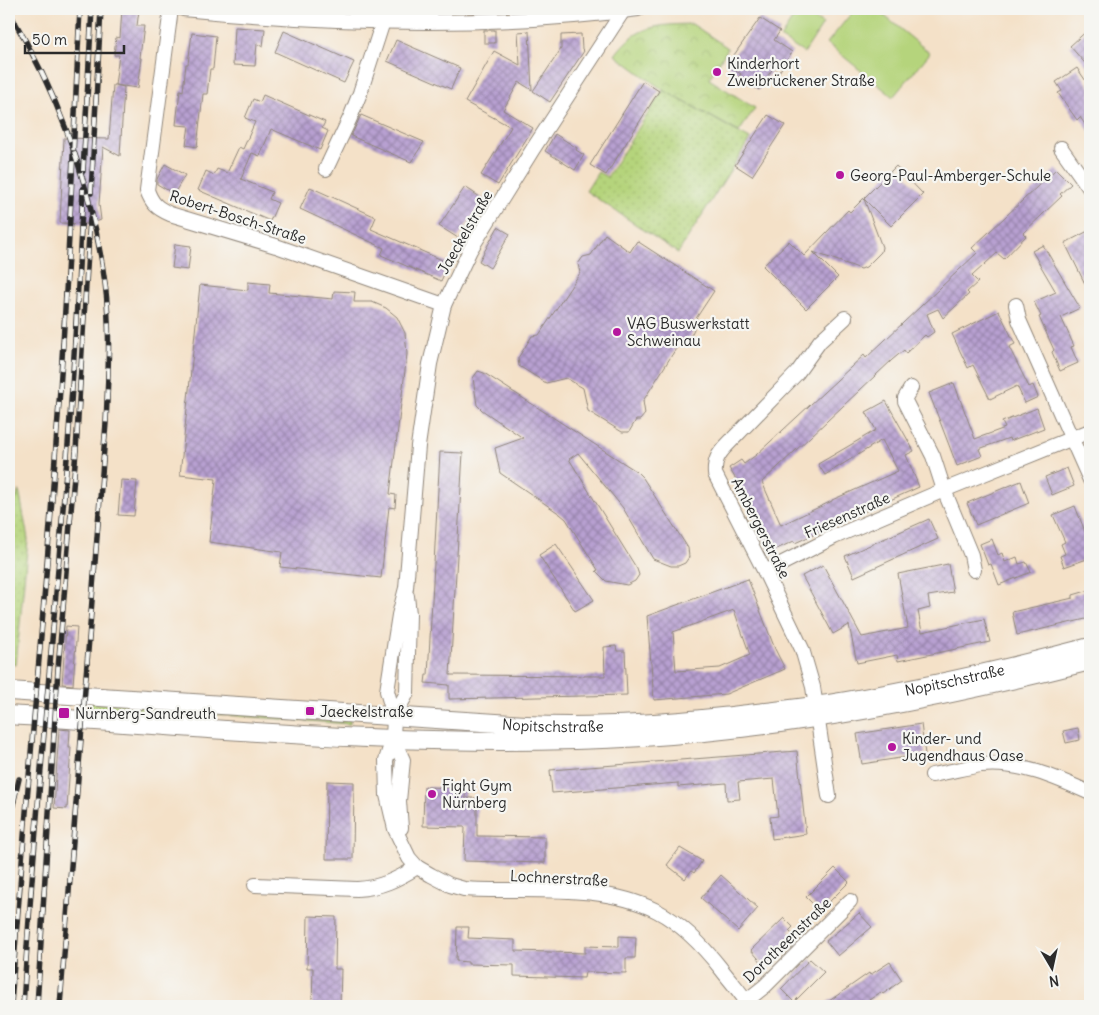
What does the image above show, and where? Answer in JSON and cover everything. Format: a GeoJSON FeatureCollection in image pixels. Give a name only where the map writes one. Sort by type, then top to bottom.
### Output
{"type":"FeatureCollection","features":[{"type":"Feature","properties":{"kind":"main road","name":"Nopitschstraße"},"geometry":{"type":"LineString","coordinates":[[9,691],[526,725],[584,726],[816,712],[855,700],[950,681],[1090,647]]}},
{"type":"Feature","properties":{"kind":"main road","name":"Nopitschstraße"},"geometry":{"type":"LineString","coordinates":[[9,715],[343,738],[500,740],[616,738],[713,730],[816,712],[973,689],[1090,661]]}},
{"type":"Feature","properties":{"kind":"street","name":"Robert-Bosch-Straße"},"geometry":{"type":"LineString","coordinates":[[172,9],[147,190],[151,202],[157,208],[170,214],[276,246],[444,305]]}},
{"type":"Feature","properties":{"kind":"street"},"geometry":{"type":"LineString","coordinates":[[184,9],[245,15],[382,22],[511,20],[638,9]]}},
{"type":"Feature","properties":{"kind":"street"},"geometry":{"type":"LineString","coordinates":[[326,169],[357,102],[387,9]]}},
{"type":"Feature","properties":{"kind":"street","name":"Jaeckelstraße"},"geometry":{"type":"LineString","coordinates":[[394,716],[387,690],[399,615],[406,588],[418,446],[430,364],[444,305],[470,250],[622,11]]}},
{"type":"Feature","properties":{"kind":"street"},"geometry":{"type":"LineString","coordinates":[[1061,148],[1090,188]]}},
{"type":"Feature","properties":{"kind":"street"},"geometry":{"type":"LineString","coordinates":[[1016,305],[1019,320],[1090,480]]}},
{"type":"Feature","properties":{"kind":"street","name":"Ambergerstraße"},"geometry":{"type":"LineString","coordinates":[[830,796],[810,674],[802,649],[715,474],[714,463],[727,445],[797,373],[820,341],[845,318]]}},
{"type":"Feature","properties":{"kind":"street"},"geometry":{"type":"LineString","coordinates":[[910,388],[905,401],[933,456],[944,490],[971,555],[974,570]]}},
{"type":"Feature","properties":{"kind":"street","name":"Friesenstraße"},"geometry":{"type":"LineString","coordinates":[[765,572],[834,537],[1090,431]]}},
{"type":"Feature","properties":{"kind":"street","name":"Lochnerstraße"},"geometry":{"type":"LineString","coordinates":[[394,716],[393,739],[403,760],[399,801],[404,848],[409,858],[417,867],[450,885],[464,889],[572,892],[612,896],[654,910],[684,930],[711,956],[748,1003]]}},
{"type":"Feature","properties":{"kind":"street"},"geometry":{"type":"LineString","coordinates":[[932,775],[983,765],[1007,766],[1051,776],[1090,793]]}},
{"type":"Feature","properties":{"kind":"street"},"geometry":{"type":"LineString","coordinates":[[255,886],[372,888],[400,878],[417,867]]}},
{"type":"Feature","properties":{"kind":"street","name":"Dorotheenstraße"},"geometry":{"type":"LineString","coordinates":[[748,1003],[850,902]]}},
{"type":"Feature","properties":{"kind":"green space"},"geometry":{"type":"Polygon","coordinates":[[[799,9],[823,24],[804,53],[780,38],[799,9]]]}},
{"type":"Feature","properties":{"kind":"green space"},"geometry":{"type":"Polygon","coordinates":[[[855,9],[876,9],[930,53],[893,97],[827,43],[855,9]]]}},
{"type":"Feature","properties":{"kind":"green space"},"geometry":{"type":"Polygon","coordinates":[[[692,24],[728,48],[709,79],[755,108],[739,132],[663,90],[615,55],[623,45],[640,32],[658,26],[692,24]]]}},
{"type":"Feature","properties":{"kind":"green space"},"geometry":{"type":"Polygon","coordinates":[[[663,90],[750,139],[678,253],[586,191],[598,172],[607,177],[663,90]]]}},
{"type":"Feature","properties":{"kind":"green space"},"geometry":{"type":"Polygon","coordinates":[[[19,490],[28,539],[16,665],[9,663],[9,518],[19,490]]]}},
{"type":"Feature","properties":{"kind":"green space"},"geometry":{"type":"Polygon","coordinates":[[[91,702],[350,719],[350,724],[158,710],[90,709],[91,702]]]}},
{"type":"Feature","properties":{"kind":"building"},"geometry":{"type":"Polygon","coordinates":[[[122,9],[139,10],[137,26],[144,26],[138,88],[115,85],[119,55],[114,55],[116,37],[120,38],[122,9]]]}},
{"type":"Feature","properties":{"kind":"building"},"geometry":{"type":"Polygon","coordinates":[[[760,18],[780,31],[774,40],[792,52],[779,72],[773,68],[759,90],[739,77],[741,74],[727,65],[760,18]]]}},
{"type":"Feature","properties":{"kind":"building"},"geometry":{"type":"Polygon","coordinates":[[[235,27],[265,29],[263,47],[257,44],[255,66],[233,65],[235,27]]]}},
{"type":"Feature","properties":{"kind":"building"},"geometry":{"type":"Polygon","coordinates":[[[1090,28],[1090,69],[1070,46],[1090,28]]]}},
{"type":"Feature","properties":{"kind":"building"},"geometry":{"type":"Polygon","coordinates":[[[484,30],[495,30],[495,43],[484,43],[484,30]]]}},
{"type":"Feature","properties":{"kind":"building"},"geometry":{"type":"Polygon","coordinates":[[[284,31],[354,62],[344,83],[275,52],[284,31]]]}},
{"type":"Feature","properties":{"kind":"building"},"geometry":{"type":"Polygon","coordinates":[[[529,31],[532,90],[519,82],[503,110],[533,128],[498,185],[481,175],[511,127],[465,102],[494,51],[520,65],[518,32],[529,31]]]}},
{"type":"Feature","properties":{"kind":"building"},"geometry":{"type":"Polygon","coordinates":[[[192,33],[216,36],[213,69],[210,69],[207,94],[203,94],[197,147],[186,145],[189,126],[176,125],[180,90],[183,91],[192,33]]]}},
{"type":"Feature","properties":{"kind":"building"},"geometry":{"type":"Polygon","coordinates":[[[581,34],[582,49],[584,51],[550,102],[533,91],[561,49],[561,35],[581,34]]]}},
{"type":"Feature","properties":{"kind":"building"},"geometry":{"type":"Polygon","coordinates":[[[396,40],[460,68],[451,89],[387,61],[396,40]]]}},
{"type":"Feature","properties":{"kind":"building"},"geometry":{"type":"Polygon","coordinates":[[[1077,68],[1090,87],[1090,132],[1080,117],[1077,120],[1058,93],[1062,91],[1056,82],[1077,68]]]}},
{"type":"Feature","properties":{"kind":"building"},"geometry":{"type":"Polygon","coordinates":[[[643,81],[659,91],[606,175],[590,165],[643,81]]]}},
{"type":"Feature","properties":{"kind":"building"},"geometry":{"type":"Polygon","coordinates":[[[113,85],[124,87],[120,156],[103,147],[99,204],[101,220],[90,224],[60,223],[64,138],[109,139],[113,85]]]}},
{"type":"Feature","properties":{"kind":"building"},"geometry":{"type":"Polygon","coordinates":[[[263,95],[325,122],[322,128],[328,131],[320,150],[271,129],[260,156],[252,153],[241,179],[272,192],[269,199],[278,203],[270,221],[198,190],[206,171],[214,175],[217,169],[227,173],[239,147],[243,149],[255,122],[245,118],[253,99],[260,102],[263,95]]]}},
{"type":"Feature","properties":{"kind":"building"},"geometry":{"type":"Polygon","coordinates":[[[361,115],[424,142],[411,162],[351,136],[361,115]]]}},
{"type":"Feature","properties":{"kind":"building"},"geometry":{"type":"Polygon","coordinates":[[[768,115],[785,125],[752,176],[735,165],[768,115]]]}},
{"type":"Feature","properties":{"kind":"building"},"geometry":{"type":"Polygon","coordinates":[[[555,134],[577,148],[576,150],[584,155],[575,170],[545,151],[555,134]]]}},
{"type":"Feature","properties":{"kind":"building"},"geometry":{"type":"Polygon","coordinates":[[[165,164],[185,175],[174,194],[157,184],[157,179],[165,164]]]}},
{"type":"Feature","properties":{"kind":"building"},"geometry":{"type":"Polygon","coordinates":[[[896,166],[923,194],[891,226],[864,199],[882,247],[881,252],[866,267],[861,269],[813,252],[838,277],[806,309],[763,266],[789,241],[804,256],[848,210],[850,212],[896,166]]]}},
{"type":"Feature","properties":{"kind":"building"},"geometry":{"type":"Polygon","coordinates":[[[1056,169],[1071,184],[1060,194],[1062,196],[1023,233],[1026,236],[1004,259],[997,253],[972,276],[978,282],[967,292],[969,294],[943,318],[938,309],[927,314],[934,332],[927,337],[925,335],[906,353],[904,350],[892,360],[762,482],[781,525],[898,471],[882,440],[825,475],[818,464],[876,430],[866,412],[886,401],[914,451],[906,455],[919,487],[795,543],[794,541],[770,552],[729,468],[741,460],[744,464],[756,455],[864,355],[866,358],[977,253],[972,248],[1056,169]]]}},
{"type":"Feature","properties":{"kind":"building"},"geometry":{"type":"Polygon","coordinates":[[[310,187],[376,217],[371,229],[449,263],[441,281],[381,255],[384,248],[300,209],[310,187]]]}},
{"type":"Feature","properties":{"kind":"building"},"geometry":{"type":"Polygon","coordinates":[[[465,187],[483,199],[458,238],[439,226],[465,187]]]}},
{"type":"Feature","properties":{"kind":"building"},"geometry":{"type":"Polygon","coordinates":[[[498,227],[510,234],[490,268],[479,261],[498,227]]]}},
{"type":"Feature","properties":{"kind":"building"},"geometry":{"type":"Polygon","coordinates":[[[1090,230],[1090,294],[1065,243],[1090,230]]]}},
{"type":"Feature","properties":{"kind":"building","name":"VAG Buswerkstatt Schweinau"},"geometry":{"type":"Polygon","coordinates":[[[605,234],[630,252],[637,241],[714,291],[693,323],[694,329],[690,338],[682,339],[643,401],[645,414],[640,420],[636,420],[629,432],[622,432],[588,411],[583,388],[566,378],[546,383],[519,366],[518,358],[532,336],[539,335],[580,273],[578,264],[583,257],[591,255],[605,234]]]}},
{"type":"Feature","properties":{"kind":"building"},"geometry":{"type":"Polygon","coordinates":[[[175,244],[191,246],[188,270],[172,268],[175,244]]]}},
{"type":"Feature","properties":{"kind":"building"},"geometry":{"type":"Polygon","coordinates":[[[1043,245],[1080,308],[1061,317],[1074,346],[1071,347],[1078,363],[1060,371],[1052,352],[1054,350],[1034,302],[1056,292],[1032,251],[1043,245]]]}},
{"type":"Feature","properties":{"kind":"building"},"geometry":{"type":"Polygon","coordinates":[[[248,282],[270,284],[269,293],[333,299],[334,291],[355,292],[354,302],[372,302],[386,308],[397,317],[405,333],[407,354],[390,494],[396,495],[395,508],[389,507],[381,578],[280,567],[282,552],[209,542],[216,479],[180,475],[200,285],[248,290],[248,282]]]}},
{"type":"Feature","properties":{"kind":"building"},"geometry":{"type":"Polygon","coordinates":[[[999,311],[1015,344],[1009,347],[1029,387],[1033,385],[1038,397],[1025,403],[1017,386],[990,399],[973,365],[968,368],[952,334],[999,311]]]}},
{"type":"Feature","properties":{"kind":"building"},"geometry":{"type":"Polygon","coordinates":[[[478,371],[484,373],[636,471],[643,478],[688,548],[689,557],[685,563],[671,566],[653,559],[623,508],[578,453],[569,459],[639,575],[635,581],[627,585],[606,581],[596,571],[598,570],[566,519],[500,473],[495,448],[523,438],[477,405],[473,378],[478,371]]]}},
{"type":"Feature","properties":{"kind":"building"},"geometry":{"type":"Polygon","coordinates":[[[954,383],[975,439],[1005,428],[1002,422],[1037,408],[1044,428],[1010,441],[1009,438],[979,449],[982,456],[957,466],[929,393],[954,383]]]}},
{"type":"Feature","properties":{"kind":"building"},"geometry":{"type":"Polygon","coordinates":[[[440,452],[463,453],[450,675],[605,676],[604,647],[616,646],[617,651],[625,651],[627,695],[449,699],[449,685],[425,683],[426,675],[428,675],[440,452]]]}},
{"type":"Feature","properties":{"kind":"building"},"geometry":{"type":"Polygon","coordinates":[[[1067,468],[1074,486],[1052,495],[1045,477],[1067,468]]]}},
{"type":"Feature","properties":{"kind":"building"},"geometry":{"type":"Polygon","coordinates":[[[121,480],[137,481],[134,516],[118,515],[121,480]]]}},
{"type":"Feature","properties":{"kind":"building"},"geometry":{"type":"Polygon","coordinates":[[[1021,481],[1029,503],[976,525],[967,503],[1021,481]]]}},
{"type":"Feature","properties":{"kind":"building"},"geometry":{"type":"Polygon","coordinates":[[[1075,506],[1086,534],[1090,532],[1090,558],[1064,567],[1060,556],[1065,554],[1061,544],[1065,542],[1053,515],[1075,506]]]}},
{"type":"Feature","properties":{"kind":"building"},"geometry":{"type":"Polygon","coordinates":[[[929,519],[938,539],[854,577],[845,556],[929,519]]]}},
{"type":"Feature","properties":{"kind":"building"},"geometry":{"type":"Polygon","coordinates":[[[992,539],[998,555],[1002,553],[1005,562],[1017,557],[1019,564],[1026,562],[1031,572],[999,585],[991,564],[988,565],[980,544],[992,539]]]}},
{"type":"Feature","properties":{"kind":"building"},"geometry":{"type":"Polygon","coordinates":[[[556,544],[594,600],[575,611],[539,555],[556,544]]]}},
{"type":"Feature","properties":{"kind":"building"},"geometry":{"type":"Polygon","coordinates":[[[948,564],[953,592],[928,596],[930,608],[918,611],[922,632],[984,619],[990,642],[898,661],[897,655],[857,663],[849,625],[833,634],[802,576],[823,565],[862,637],[908,628],[898,574],[948,564]]]}},
{"type":"Feature","properties":{"kind":"building"},"geometry":{"type":"Polygon","coordinates":[[[748,579],[775,649],[785,669],[726,694],[654,700],[647,616],[748,579]],[[734,610],[673,632],[676,671],[720,668],[750,655],[734,610]]]}},
{"type":"Feature","properties":{"kind":"building"},"geometry":{"type":"Polygon","coordinates":[[[1090,590],[1090,618],[1017,635],[1012,612],[1073,598],[1073,595],[1090,590]]]}},
{"type":"Feature","properties":{"kind":"building"},"geometry":{"type":"Polygon","coordinates":[[[66,626],[77,627],[73,685],[62,684],[66,626]]]}},
{"type":"Feature","properties":{"kind":"building","name":"Kinder- und Jugendhaus Oase"},"geometry":{"type":"Polygon","coordinates":[[[921,724],[925,754],[862,764],[857,734],[921,724]]]}},
{"type":"Feature","properties":{"kind":"building"},"geometry":{"type":"Polygon","coordinates":[[[1078,728],[1080,740],[1066,743],[1063,731],[1078,728]]]}},
{"type":"Feature","properties":{"kind":"building"},"geometry":{"type":"Polygon","coordinates":[[[59,729],[70,730],[69,747],[71,747],[67,809],[54,808],[59,729]]]}},
{"type":"Feature","properties":{"kind":"building"},"geometry":{"type":"Polygon","coordinates":[[[797,751],[806,834],[772,839],[770,817],[778,816],[774,779],[738,782],[740,799],[727,800],[726,783],[678,787],[678,783],[552,793],[550,770],[797,751]]]}},
{"type":"Feature","properties":{"kind":"building"},"geometry":{"type":"Polygon","coordinates":[[[327,781],[354,782],[353,859],[326,859],[327,781]]]}},
{"type":"Feature","properties":{"kind":"building"},"geometry":{"type":"Polygon","coordinates":[[[424,787],[466,788],[465,798],[477,798],[477,836],[545,837],[545,863],[464,861],[465,827],[423,826],[424,787]]]}},
{"type":"Feature","properties":{"kind":"building"},"geometry":{"type":"Polygon","coordinates":[[[680,848],[702,861],[694,873],[691,871],[685,879],[667,865],[680,848]]]}},
{"type":"Feature","properties":{"kind":"building"},"geometry":{"type":"Polygon","coordinates":[[[835,868],[849,882],[820,911],[806,897],[835,868]]]}},
{"type":"Feature","properties":{"kind":"building"},"geometry":{"type":"Polygon","coordinates":[[[721,875],[758,908],[738,931],[701,898],[721,875]]]}},
{"type":"Feature","properties":{"kind":"building"},"geometry":{"type":"Polygon","coordinates":[[[859,913],[872,927],[838,956],[826,941],[859,913]]]}},
{"type":"Feature","properties":{"kind":"building"},"geometry":{"type":"Polygon","coordinates":[[[308,916],[336,917],[335,969],[341,969],[340,1006],[312,1006],[313,968],[307,968],[308,916]]]}},
{"type":"Feature","properties":{"kind":"building"},"geometry":{"type":"Polygon","coordinates":[[[784,918],[793,927],[789,931],[794,936],[764,965],[751,950],[784,918]]]}},
{"type":"Feature","properties":{"kind":"building"},"geometry":{"type":"Polygon","coordinates":[[[457,927],[469,927],[468,938],[515,940],[515,951],[585,953],[585,946],[619,947],[619,936],[636,937],[635,958],[626,958],[626,973],[585,972],[584,978],[514,976],[514,965],[468,964],[468,962],[456,961],[457,927]]]}},
{"type":"Feature","properties":{"kind":"building"},"geometry":{"type":"Polygon","coordinates":[[[810,959],[824,972],[794,1002],[781,989],[810,959]]]}},
{"type":"Feature","properties":{"kind":"building"},"geometry":{"type":"Polygon","coordinates":[[[890,962],[902,980],[883,994],[881,992],[860,1006],[822,1006],[869,973],[870,975],[890,962]]]}},
{"type":"Feature","properties":{"kind":"railway"},"geometry":{"type":"LineString","coordinates":[[11,1006],[61,377],[80,9]]}},
{"type":"Feature","properties":{"kind":"railway"},"geometry":{"type":"LineString","coordinates":[[83,171],[92,9]]}},
{"type":"Feature","properties":{"kind":"railway"},"geometry":{"type":"LineString","coordinates":[[91,193],[101,9]]}},
{"type":"Feature","properties":{"kind":"railway"},"geometry":{"type":"LineString","coordinates":[[9,12],[43,76],[71,143],[92,212],[105,283],[108,318],[106,423],[60,1006]]}},
{"type":"Feature","properties":{"kind":"railway"},"geometry":{"type":"LineString","coordinates":[[23,1006],[33,862],[69,431],[83,189]]}},
{"type":"Feature","properties":{"kind":"railway"},"geometry":{"type":"LineString","coordinates":[[37,1006],[58,669],[76,451],[90,218]]}},
{"type":"Feature","properties":{"kind":"railway"},"geometry":{"type":"LineString","coordinates":[[9,822],[19,779]]}},
{"type":"Feature","properties":{"kind":"place","name":"Kinderhort Zweibrückener Straße"},"geometry":{"type":"Point","coordinates":[717,72]}},
{"type":"Feature","properties":{"kind":"place","name":"Georg-Paul-Amberger-Schule"},"geometry":{"type":"Point","coordinates":[840,175]}},
{"type":"Feature","properties":{"kind":"place","name":"VAG Buswerkstatt Schweinau"},"geometry":{"type":"Point","coordinates":[617,332]}},
{"type":"Feature","properties":{"kind":"place","name":"Jaeckelstraße"},"geometry":{"type":"Point","coordinates":[310,711]}},
{"type":"Feature","properties":{"kind":"place","name":"Nürnberg-Sandreuth"},"geometry":{"type":"Point","coordinates":[64,713]}},
{"type":"Feature","properties":{"kind":"place","name":"Kinder- und Jugendhaus Oase"},"geometry":{"type":"Point","coordinates":[892,747]}},
{"type":"Feature","properties":{"kind":"place","name":"Fight Gym Nürnberg"},"geometry":{"type":"Point","coordinates":[432,794]}}]}
